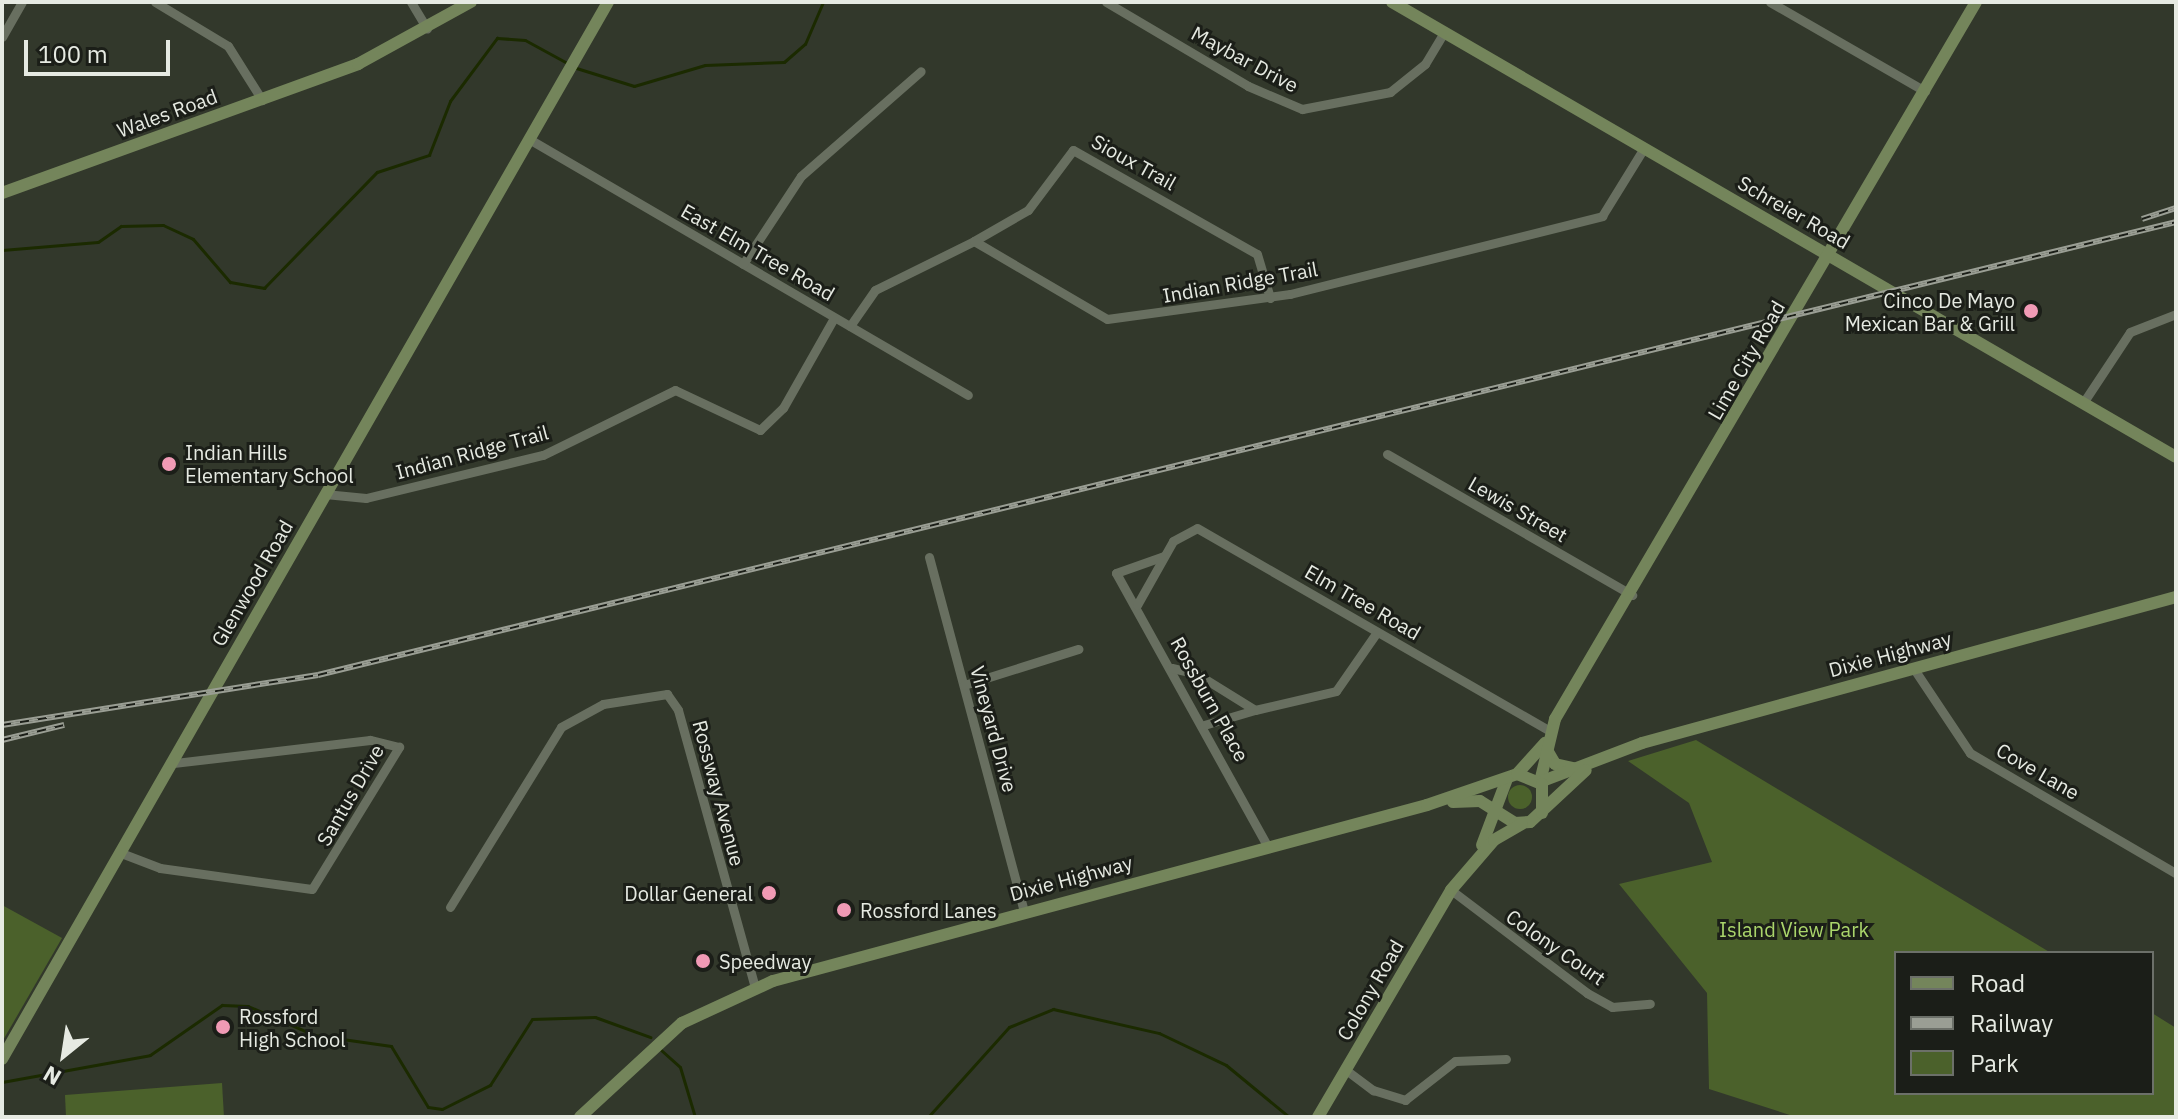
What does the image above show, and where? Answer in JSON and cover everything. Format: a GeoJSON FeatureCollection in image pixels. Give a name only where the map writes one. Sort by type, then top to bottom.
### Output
{"type":"FeatureCollection","features":[{"type":"Feature","properties":{"kind":"street"},"geometry":{"type":"LineString","coordinates":[[2,37],[22,2]]}},
{"type":"Feature","properties":{"kind":"street"},"geometry":{"type":"LineString","coordinates":[[155,2],[228,46],[262,100]]}},
{"type":"Feature","properties":{"kind":"street"},"geometry":{"type":"LineString","coordinates":[[411,2],[427,29]]}},
{"type":"Feature","properties":{"kind":"street","name":"Wales Road"},"geometry":{"type":"LineString","coordinates":[[2,193],[262,100],[427,29],[471,2]]}},
{"type":"Feature","properties":{"kind":"street","name":"Glenwood Road"},"geometry":{"type":"LineString","coordinates":[[2,1059],[608,2]]}},
{"type":"Feature","properties":{"kind":"street","name":"Maybar Drive"},"geometry":{"type":"LineString","coordinates":[[1106,2],[1274,100],[1317,110],[1403,85],[1444,32]]}},
{"type":"Feature","properties":{"kind":"street","name":"Schreier Road"},"geometry":{"type":"LineString","coordinates":[[1392,2],[2176,457]]}},
{"type":"Feature","properties":{"kind":"street"},"geometry":{"type":"LineString","coordinates":[[1770,2],[1925,91]]}},
{"type":"Feature","properties":{"kind":"street","name":"Lime City Road"},"geometry":{"type":"LineString","coordinates":[[1513,775],[1549,740],[1976,2]]}},
{"type":"Feature","properties":{"kind":"street"},"geometry":{"type":"LineString","coordinates":[[743,264],[801,176],[921,71]]}},
{"type":"Feature","properties":{"kind":"street","name":"East Elm Tree Road"},"geometry":{"type":"LineString","coordinates":[[529,139],[968,395]]}},
{"type":"Feature","properties":{"kind":"street","name":"Indian Ridge Trail"},"geometry":{"type":"LineString","coordinates":[[974,241],[1107,319],[1270,298],[1602,216],[1644,148]]}},
{"type":"Feature","properties":{"kind":"street","name":"Sioux Trail"},"geometry":{"type":"LineString","coordinates":[[974,241],[1028,210],[1073,150],[1257,254],[1270,298]]}},
{"type":"Feature","properties":{"kind":"street"},"geometry":{"type":"LineString","coordinates":[[850,326],[875,290],[974,241]]}},
{"type":"Feature","properties":{"kind":"street"},"geometry":{"type":"LineString","coordinates":[[2083,403],[2130,332],[2176,314]]}},
{"type":"Feature","properties":{"kind":"street","name":"Indian Ridge Trail"},"geometry":{"type":"LineString","coordinates":[[325,494],[366,498],[543,455],[675,390],[760,430],[783,408],[834,318]]}},
{"type":"Feature","properties":{"kind":"street","name":"Lewis Street"},"geometry":{"type":"LineString","coordinates":[[1387,454],[1632,595]]}},
{"type":"Feature","properties":{"kind":"street","name":"Elm Tree Road"},"geometry":{"type":"LineString","coordinates":[[1164,556],[1183,530],[1197,528],[1377,632],[1549,740]]}},
{"type":"Feature","properties":{"kind":"street"},"geometry":{"type":"LineString","coordinates":[[1137,605],[1164,556]]}},
{"type":"Feature","properties":{"kind":"street","name":"Rossburn Place"},"geometry":{"type":"LineString","coordinates":[[1164,556],[1116,573],[1204,725],[1267,845]]}},
{"type":"Feature","properties":{"kind":"street","name":"Vineyard Drive"},"geometry":{"type":"LineString","coordinates":[[929,557],[1024,911]]}},
{"type":"Feature","properties":{"kind":"street","name":"Dixie Highway"},"geometry":{"type":"LineString","coordinates":[[1540,782],[1616,753],[2176,597]]}},
{"type":"Feature","properties":{"kind":"street"},"geometry":{"type":"LineString","coordinates":[[1204,725],[1336,691],[1377,632]]}},
{"type":"Feature","properties":{"kind":"street"},"geometry":{"type":"LineString","coordinates":[[964,685],[1078,649]]}},
{"type":"Feature","properties":{"kind":"street"},"geometry":{"type":"LineString","coordinates":[[1172,668],[1197,674],[1255,710]]}},
{"type":"Feature","properties":{"kind":"street","name":"Cove Lane"},"geometry":{"type":"LineString","coordinates":[[1914,669],[1970,753],[2175,873]]}},
{"type":"Feature","properties":{"kind":"street","name":"Rossway Avenue"},"geometry":{"type":"LineString","coordinates":[[450,907],[561,727],[603,704],[667,694],[678,710],[755,987]]}},
{"type":"Feature","properties":{"kind":"street","name":"Santus Drive"},"geometry":{"type":"LineString","coordinates":[[121,853],[160,868],[312,889],[399,747],[370,740],[173,763]]}},
{"type":"Feature","properties":{"kind":"street"},"geometry":{"type":"LineString","coordinates":[[1549,740],[1555,764],[1576,769]]}},
{"type":"Feature","properties":{"kind":"street","name":"Lime City Road"},"geometry":{"type":"LineString","coordinates":[[1540,782],[1549,740]]}},
{"type":"Feature","properties":{"kind":"street","name":"Dixie Highway"},"geometry":{"type":"LineString","coordinates":[[1427,805],[1474,800],[1497,808],[1522,824],[1542,813],[1562,789],[1616,753]]}},
{"type":"Feature","properties":{"kind":"street"},"geometry":{"type":"LineString","coordinates":[[1497,808],[1498,789],[1513,775],[1540,782],[1542,813]]}},
{"type":"Feature","properties":{"kind":"street","name":"Dixie Highway"},"geometry":{"type":"LineString","coordinates":[[580,1117],[666,1035],[755,987],[1267,845],[1427,805],[1513,775]]}},
{"type":"Feature","properties":{"kind":"street","name":"Colony Road"},"geometry":{"type":"LineString","coordinates":[[1318,1117],[1454,887],[1491,833],[1497,808]]}},
{"type":"Feature","properties":{"kind":"street","name":"Colony Road"},"geometry":{"type":"LineString","coordinates":[[1454,887],[1494,840],[1522,824]]}},
{"type":"Feature","properties":{"kind":"street","name":"Colony Court"},"geometry":{"type":"LineString","coordinates":[[1454,887],[1587,993],[1612,1007],[1650,1004]]}},
{"type":"Feature","properties":{"kind":"street"},"geometry":{"type":"LineString","coordinates":[[1346,1070],[1373,1090],[1405,1100],[1455,1061],[1506,1059]]}},
{"type":"Feature","properties":{"kind":"green space","name":"Island View Park"},"geometry":{"type":"Polygon","coordinates":[[[1696,740],[2048,951],[1894,951],[1894,1095],[2154,1095],[2154,1014],[2176,1028],[2176,1117],[1796,1117],[1709,1089],[1707,993],[1619,884],[1712,862],[1689,803],[1628,761],[1696,740]]]}},
{"type":"Feature","properties":{"kind":"green space"},"geometry":{"type":"Polygon","coordinates":[[[1515,785],[1525,785],[1532,792],[1532,802],[1525,809],[1515,809],[1508,802],[1508,792],[1515,785]]]}},
{"type":"Feature","properties":{"kind":"green space"},"geometry":{"type":"Polygon","coordinates":[[[2,905],[62,938],[2,1042],[2,905]]]}},
{"type":"Feature","properties":{"kind":"green space"},"geometry":{"type":"Polygon","coordinates":[[[222,1083],[224,1117],[66,1117],[65,1095],[222,1083]]]}},
{"type":"Feature","properties":{"kind":"waterway"},"geometry":{"type":"LineString","coordinates":[[573,67],[634,86],[705,65],[784,62],[805,44],[823,2]]}},
{"type":"Feature","properties":{"kind":"waterway"},"geometry":{"type":"LineString","coordinates":[[2,250],[98,242],[121,226],[163,225],[193,239],[230,282],[264,288],[377,172],[429,155],[450,101],[497,38],[525,40],[567,63]]}},
{"type":"Feature","properties":{"kind":"waterway"},"geometry":{"type":"LineString","coordinates":[[2,1082],[150,1055],[222,1005],[248,1006],[314,1035],[391,1046],[428,1107],[442,1109],[490,1085],[532,1019],[595,1017],[650,1037]]}},
{"type":"Feature","properties":{"kind":"waterway"},"geometry":{"type":"LineString","coordinates":[[928,1117],[1009,1027],[1053,1009],[1159,1033],[1226,1065],[1289,1117]]}},
{"type":"Feature","properties":{"kind":"waterway"},"geometry":{"type":"LineString","coordinates":[[661,1050],[680,1067],[695,1117]]}},
{"type":"Feature","properties":{"kind":"railway"},"geometry":{"type":"LineString","coordinates":[[2142,219],[2176,208]]}},
{"type":"Feature","properties":{"kind":"railway"},"geometry":{"type":"LineString","coordinates":[[2,725],[318,675],[2176,222]]}},
{"type":"Feature","properties":{"kind":"railway"},"geometry":{"type":"LineString","coordinates":[[2,740],[64,725]]}},
{"type":"Feature","properties":{"kind":"place","name":"Cinco De Mayo Mexican Bar & Grill"},"geometry":{"type":"Point","coordinates":[2031,311]}},
{"type":"Feature","properties":{"kind":"place","name":"Indian Hills Elementary School"},"geometry":{"type":"Point","coordinates":[169,464]}},
{"type":"Feature","properties":{"kind":"place","name":"Dollar General"},"geometry":{"type":"Point","coordinates":[769,893]}},
{"type":"Feature","properties":{"kind":"place","name":"Rossford Lanes"},"geometry":{"type":"Point","coordinates":[844,910]}},
{"type":"Feature","properties":{"kind":"place","name":"Speedway"},"geometry":{"type":"Point","coordinates":[703,961]}},
{"type":"Feature","properties":{"kind":"place","name":"Rossford High School"},"geometry":{"type":"Point","coordinates":[223,1027]}}]}
